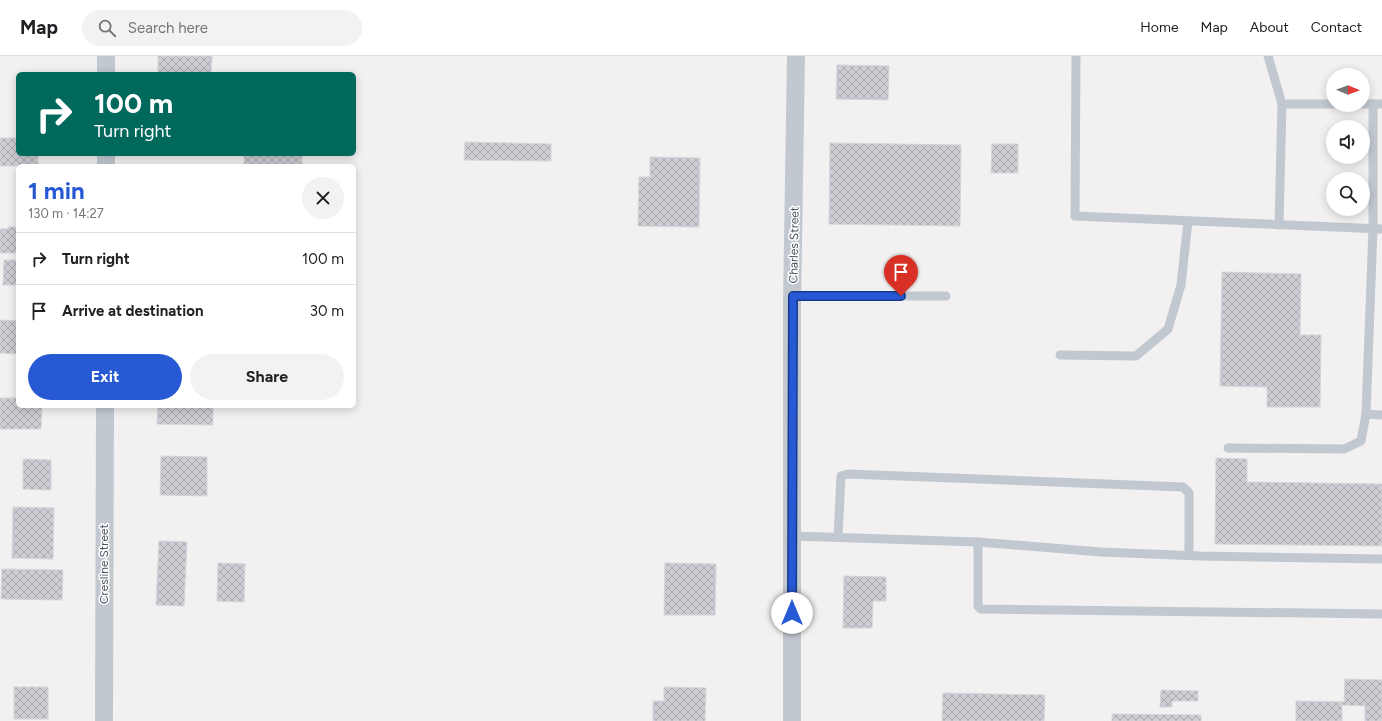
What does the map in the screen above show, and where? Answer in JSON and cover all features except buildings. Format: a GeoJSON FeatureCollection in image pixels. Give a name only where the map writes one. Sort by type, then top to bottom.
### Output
{"type":"FeatureCollection","features":[{"type":"Feature","properties":{"kind":"street"},"geometry":{"type":"LineString","coordinates":[[106,56],[106,72]]}},
{"type":"Feature","properties":{"kind":"street","name":"Charles Street"},"geometry":{"type":"LineString","coordinates":[[792,721],[793,296],[796,56]]}},
{"type":"Feature","properties":{"kind":"street","name":"Cresline Street"},"geometry":{"type":"LineString","coordinates":[[104,721],[105,408]]}},
{"type":"Feature","properties":{"kind":"lane"},"geometry":{"type":"LineString","coordinates":[[1076,56],[1074,216],[1378,229]]}},
{"type":"Feature","properties":{"kind":"lane"},"geometry":{"type":"LineString","coordinates":[[1268,56],[1282,104],[1279,225]]}},
{"type":"Feature","properties":{"kind":"lane"},"geometry":{"type":"LineString","coordinates":[[1282,104],[1326,104]]}},
{"type":"Feature","properties":{"kind":"lane"},"geometry":{"type":"LineString","coordinates":[[1228,448],[1344,449],[1361,441],[1366,414],[1378,229],[1378,104]]}},
{"type":"Feature","properties":{"kind":"lane"},"geometry":{"type":"LineString","coordinates":[[1060,355],[1136,356],[1168,329],[1182,285],[1188,221]]}},
{"type":"Feature","properties":{"kind":"lane"},"geometry":{"type":"LineString","coordinates":[[793,296],[946,296]]}},
{"type":"Feature","properties":{"kind":"lane"},"geometry":{"type":"LineString","coordinates":[[1366,414],[1382,415]]}},
{"type":"Feature","properties":{"kind":"lane"},"geometry":{"type":"LineString","coordinates":[[838,537],[841,476],[848,474],[1183,487],[1189,493],[1189,555]]}},
{"type":"Feature","properties":{"kind":"lane"},"geometry":{"type":"LineString","coordinates":[[792,536],[978,542],[1101,552],[1382,559]]}},
{"type":"Feature","properties":{"kind":"lane"},"geometry":{"type":"LineString","coordinates":[[978,542],[978,606],[981,609],[1382,614]]}},
{"type":"Feature","properties":{"kind":"route"},"geometry":{"type":"LineString","coordinates":[[792,613],[793,296],[901,296]]}}]}
